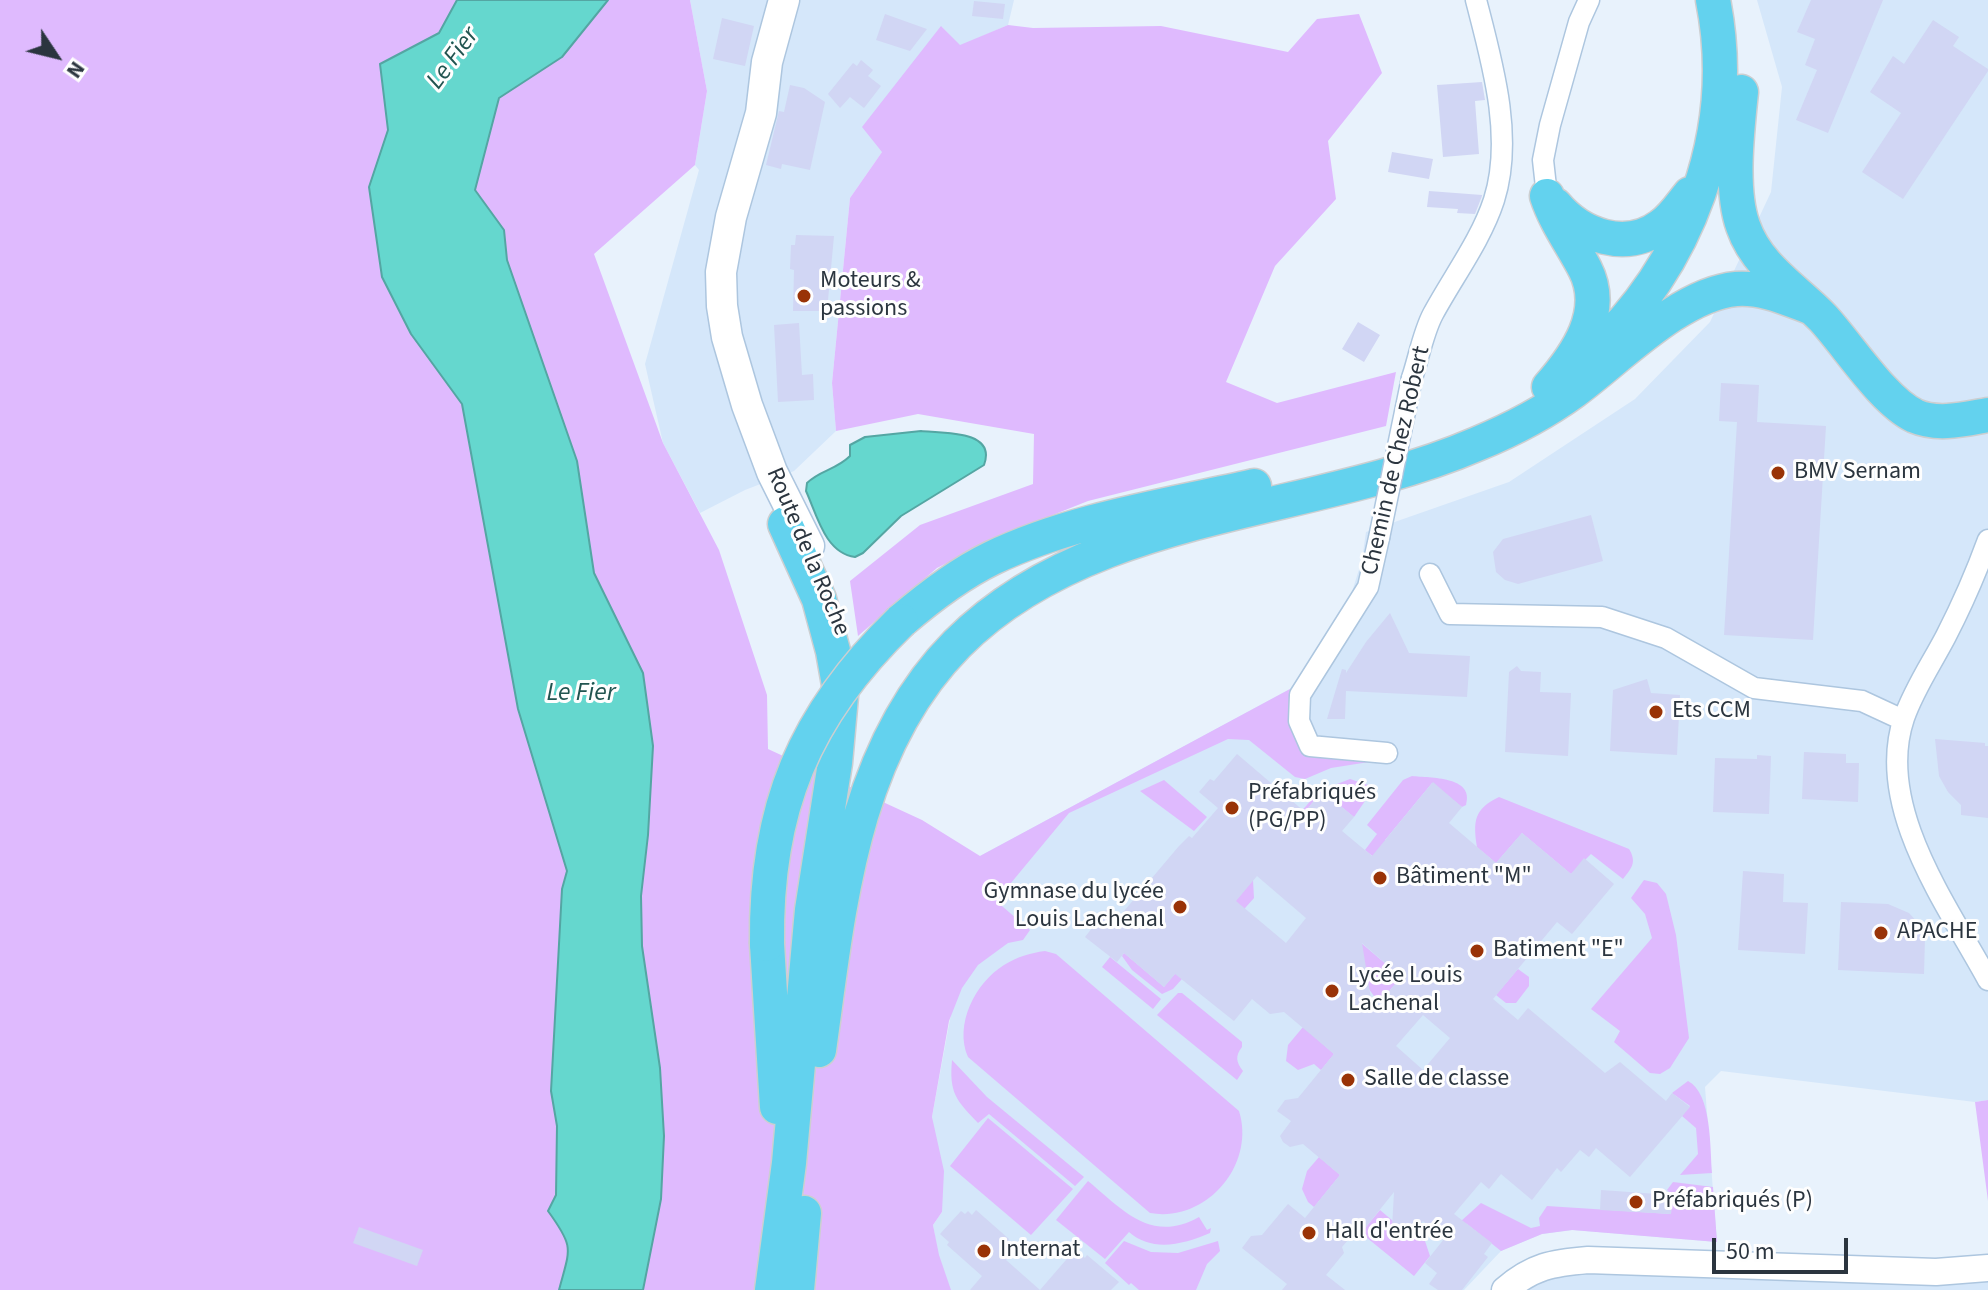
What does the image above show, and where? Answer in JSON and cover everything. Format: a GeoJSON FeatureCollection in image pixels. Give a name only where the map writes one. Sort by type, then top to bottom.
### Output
{"type":"FeatureCollection","features":[{"type":"Feature","properties":{"kind":"highway"},"geometry":{"type":"LineString","coordinates":[[1562,388],[1613,335],[1644,297],[1678,245],[1705,175],[1717,126],[1721,83],[1720,44],[1713,0]]}},
{"type":"Feature","properties":{"kind":"highway"},"geometry":{"type":"LineString","coordinates":[[1736,0],[1742,63],[1737,191],[1743,226],[1764,262],[1821,316],[1898,405],[1916,416],[1937,422],[1988,415]]}},
{"type":"Feature","properties":{"kind":"highway"},"geometry":{"type":"LineString","coordinates":[[781,1285],[845,883],[874,773],[895,728],[923,685],[964,638],[1014,598],[1057,573],[1138,541],[1444,457],[1519,425],[1562,388],[1632,339],[1661,303],[1687,263],[1715,200],[1739,107]]}},
{"type":"Feature","properties":{"kind":"highway"},"geometry":{"type":"LineString","coordinates":[[1547,196],[1563,215],[1588,232],[1609,239],[1628,239],[1640,237],[1662,226],[1705,175]]}},
{"type":"Feature","properties":{"kind":"highway"},"geometry":{"type":"LineString","coordinates":[[1547,196],[1559,226],[1588,274],[1593,299],[1588,327],[1570,361],[1562,388]]}},
{"type":"Feature","properties":{"kind":"highway"},"geometry":{"type":"LineString","coordinates":[[781,1285],[777,1119],[767,944],[771,856],[796,767],[822,715],[845,682],[901,621],[967,571],[1013,548],[1106,520],[1383,456],[1435,441],[1499,416],[1562,388],[1687,305],[1712,294],[1738,289],[1756,290],[1810,307]]}},
{"type":"Feature","properties":{"kind":"highway","name":"Route de la Roche"},"geometry":{"type":"LineString","coordinates":[[781,1285],[812,910],[835,763],[841,696],[819,599],[785,524]]}},
{"type":"Feature","properties":{"kind":"highway","name":"Route de la Roche"},"geometry":{"type":"LineString","coordinates":[[819,1050],[827,890],[853,735],[848,648],[835,606]]}},
{"type":"Feature","properties":{"kind":"main road","name":"Route de la Roche"},"geometry":{"type":"LineString","coordinates":[[784,0],[767,62],[761,113],[731,217],[721,272],[722,306],[731,351],[772,472],[835,606]]}},
{"type":"Feature","properties":{"kind":"main road","name":"Route de la Roche"},"geometry":{"type":"LineString","coordinates":[[767,62],[746,103],[725,167],[704,266],[704,308],[735,413],[785,524]]}},
{"type":"Feature","properties":{"kind":"street","name":"Chemin de Chez Robert"},"geometry":{"type":"LineString","coordinates":[[1387,753],[1310,746],[1299,721],[1300,695],[1368,587],[1412,378],[1431,318],[1489,213],[1498,185],[1500,139],[1497,81],[1476,0]]}},
{"type":"Feature","properties":{"kind":"street"},"geometry":{"type":"LineString","coordinates":[[1547,196],[1543,160],[1550,125],[1579,22],[1589,0]]}},
{"type":"Feature","properties":{"kind":"street"},"geometry":{"type":"LineString","coordinates":[[1988,540],[1963,602],[1903,720],[1898,781],[1904,814],[1915,845],[1988,980]]}},
{"type":"Feature","properties":{"kind":"street"},"geometry":{"type":"LineString","coordinates":[[1430,574],[1450,614],[1602,617],[1666,638],[1754,688],[1862,701],[1903,720]]}},
{"type":"Feature","properties":{"kind":"street"},"geometry":{"type":"LineString","coordinates":[[1505,1290],[1536,1268],[1588,1260],[1936,1272],[1988,1268]]}},
{"type":"Feature","properties":{"kind":"shaded area"},"geometry":{"type":"Polygon","coordinates":[[[0,0],[690,0],[707,91],[695,165],[594,254],[663,443],[719,550],[767,695],[768,749],[922,820],[980,856],[1290,689],[1307,747],[1369,762],[1331,768],[1305,779],[1295,777],[1249,740],[1228,739],[1069,813],[996,901],[1030,930],[1023,940],[1008,943],[978,965],[962,988],[949,1021],[932,1117],[944,1171],[942,1212],[933,1225],[951,1290],[0,1290],[0,0]]]}},
{"type":"Feature","properties":{"kind":"shaded area"},"geometry":{"type":"Polygon","coordinates":[[[690,0],[1014,0],[1008,25],[960,46],[942,27],[882,152],[850,198],[832,383],[836,431],[794,471],[745,490],[700,513],[663,443],[645,364],[699,170],[695,165],[707,91],[690,0]]]}},
{"type":"Feature","properties":{"kind":"shaded area"},"geometry":{"type":"Polygon","coordinates":[[[1757,0],[1988,0],[1988,1100],[1975,1102],[1721,1071],[1705,1087],[1717,1242],[1573,1230],[1542,1234],[1501,1251],[1464,1290],[950,1290],[938,1255],[933,1225],[942,1212],[932,1117],[980,856],[1290,689],[1345,614],[1362,560],[1366,532],[1509,482],[1635,399],[1710,322],[1771,192],[1782,87],[1757,0]]]}},
{"type":"Feature","properties":{"kind":"shaded area"},"geometry":{"type":"Polygon","coordinates":[[[1359,14],[1382,73],[1328,141],[1336,199],[1275,266],[1226,382],[1277,403],[1396,372],[1386,426],[1088,501],[1010,532],[937,568],[858,636],[850,581],[920,525],[1033,484],[1034,434],[918,414],[836,431],[832,383],[850,198],[882,152],[862,127],[941,26],[960,45],[1008,25],[1033,28],[1161,26],[1288,52],[1317,19],[1359,14]]]}},
{"type":"Feature","properties":{"kind":"shaded area"},"geometry":{"type":"Polygon","coordinates":[[[1412,776],[1439,778],[1458,784],[1467,796],[1466,805],[1462,807],[1432,783],[1385,840],[1386,867],[1365,850],[1377,834],[1367,825],[1403,780],[1412,776]]]}},
{"type":"Feature","properties":{"kind":"shaded area"},"geometry":{"type":"Polygon","coordinates":[[[1350,779],[1368,785],[1365,801],[1354,817],[1322,791],[1268,857],[1267,851],[1319,791],[1350,779]]]}},
{"type":"Feature","properties":{"kind":"shaded area"},"geometry":{"type":"Polygon","coordinates":[[[1164,780],[1207,817],[1194,831],[1140,791],[1164,780]]]}},
{"type":"Feature","properties":{"kind":"shaded area"},"geometry":{"type":"Polygon","coordinates":[[[1499,797],[1629,849],[1633,858],[1631,868],[1623,879],[1591,854],[1571,874],[1522,833],[1496,863],[1477,847],[1475,830],[1480,811],[1499,797]]]}},
{"type":"Feature","properties":{"kind":"shaded area"},"geometry":{"type":"Polygon","coordinates":[[[1253,880],[1254,898],[1173,989],[1162,994],[1132,970],[1122,956],[1124,953],[1164,987],[1253,880]]]}},
{"type":"Feature","properties":{"kind":"shaded area"},"geometry":{"type":"Polygon","coordinates":[[[1644,880],[1657,883],[1666,894],[1676,935],[1689,1038],[1670,1068],[1660,1074],[1650,1073],[1614,1042],[1620,1031],[1591,1009],[1652,938],[1645,914],[1631,898],[1644,880]]]}},
{"type":"Feature","properties":{"kind":"shaded area"},"geometry":{"type":"Polygon","coordinates":[[[1353,936],[1401,977],[1379,1003],[1366,985],[1353,936]]]}},
{"type":"Feature","properties":{"kind":"shaded area"},"geometry":{"type":"Polygon","coordinates":[[[1045,951],[1056,954],[1239,1111],[1242,1131],[1240,1151],[1233,1170],[1222,1186],[1207,1199],[1190,1209],[1171,1214],[1150,1213],[968,1057],[964,1045],[966,1019],[984,982],[1009,962],[1045,951]]]}},
{"type":"Feature","properties":{"kind":"shaded area"},"geometry":{"type":"Polygon","coordinates":[[[1110,957],[1161,999],[1153,1009],[1102,967],[1110,957]]]}},
{"type":"Feature","properties":{"kind":"shaded area"},"geometry":{"type":"Polygon","coordinates":[[[1518,969],[1529,977],[1529,986],[1516,1003],[1506,1003],[1496,995],[1518,969]]]}},
{"type":"Feature","properties":{"kind":"shaded area"},"geometry":{"type":"Polygon","coordinates":[[[1178,993],[1182,993],[1242,1042],[1237,1059],[1243,1071],[1237,1080],[1157,1015],[1178,993]]]}},
{"type":"Feature","properties":{"kind":"shaded area"},"geometry":{"type":"Polygon","coordinates":[[[1303,1027],[1334,1054],[1321,1070],[1314,1064],[1298,1070],[1286,1061],[1288,1045],[1303,1027]]]}},
{"type":"Feature","properties":{"kind":"shaded area"},"geometry":{"type":"Polygon","coordinates":[[[952,1060],[987,1097],[1084,1177],[1075,1186],[989,1114],[978,1123],[964,1108],[953,1088],[952,1060]]]}},
{"type":"Feature","properties":{"kind":"shaded area"},"geometry":{"type":"Polygon","coordinates":[[[1688,1081],[1696,1087],[1706,1109],[1712,1173],[1680,1175],[1698,1154],[1696,1128],[1682,1116],[1690,1106],[1672,1093],[1688,1081]]]}},
{"type":"Feature","properties":{"kind":"shaded area"},"geometry":{"type":"Polygon","coordinates":[[[1988,1100],[1988,1201],[1975,1102],[1988,1100]]]}},
{"type":"Feature","properties":{"kind":"shaded area"},"geometry":{"type":"Polygon","coordinates":[[[988,1118],[1073,1189],[1031,1235],[950,1166],[988,1118]]]}},
{"type":"Feature","properties":{"kind":"shaded area"},"geometry":{"type":"Polygon","coordinates":[[[1319,1157],[1340,1175],[1314,1207],[1302,1189],[1307,1171],[1319,1157]]]}},
{"type":"Feature","properties":{"kind":"shaded area"},"geometry":{"type":"Polygon","coordinates":[[[1088,1181],[1139,1220],[1166,1227],[1199,1217],[1207,1230],[1211,1228],[1210,1233],[1179,1243],[1158,1244],[1138,1239],[1129,1232],[1105,1259],[1056,1220],[1088,1181]]]}},
{"type":"Feature","properties":{"kind":"shaded area"},"geometry":{"type":"Polygon","coordinates":[[[1673,1182],[1713,1187],[1717,1242],[1572,1230],[1542,1234],[1501,1251],[1467,1224],[1460,1222],[1481,1203],[1531,1228],[1540,1226],[1539,1218],[1547,1206],[1671,1214],[1672,1195],[1667,1190],[1673,1182]]]}},
{"type":"Feature","properties":{"kind":"shaded area"},"geometry":{"type":"Polygon","coordinates":[[[1380,1210],[1406,1239],[1410,1235],[1424,1238],[1430,1256],[1414,1276],[1361,1233],[1380,1210]]]}},
{"type":"Feature","properties":{"kind":"shaded area"},"geometry":{"type":"Polygon","coordinates":[[[1124,1241],[1151,1252],[1178,1253],[1218,1241],[1220,1251],[1207,1264],[1196,1290],[1139,1290],[1105,1263],[1124,1241]]]}},
{"type":"Feature","properties":{"kind":"shaded area"},"geometry":{"type":"Polygon","coordinates":[[[1566,1271],[1988,1279],[1988,1290],[1523,1290],[1532,1283],[1566,1271]]]}},
{"type":"Feature","properties":{"kind":"water","name":"Le Fier"},"geometry":{"type":"Polygon","coordinates":[[[457,0],[608,0],[562,57],[499,98],[475,190],[504,230],[507,260],[577,461],[594,573],[643,673],[653,746],[641,896],[642,946],[660,1068],[664,1136],[661,1199],[643,1290],[559,1290],[568,1249],[563,1233],[548,1211],[556,1195],[557,1126],[551,1091],[562,889],[567,871],[518,709],[462,404],[411,334],[382,277],[369,187],[388,130],[380,64],[439,33],[457,0]]]}},
{"type":"Feature","properties":{"kind":"water"},"geometry":{"type":"Polygon","coordinates":[[[921,431],[954,433],[976,439],[983,445],[986,454],[984,465],[901,516],[863,553],[855,557],[836,548],[818,521],[806,491],[807,483],[845,461],[850,456],[850,445],[865,437],[921,431]]]}},
{"type":"Feature","properties":{"kind":"building"},"geometry":{"type":"Polygon","coordinates":[[[1811,0],[1883,0],[1828,133],[1796,120],[1817,70],[1805,65],[1815,39],[1797,32],[1811,0]]]}},
{"type":"Feature","properties":{"kind":"building"},"geometry":{"type":"Polygon","coordinates":[[[974,1],[1005,4],[1003,19],[972,16],[974,1]]]}},
{"type":"Feature","properties":{"kind":"building"},"geometry":{"type":"Polygon","coordinates":[[[885,14],[927,29],[910,51],[876,40],[885,14]]]}},
{"type":"Feature","properties":{"kind":"building"},"geometry":{"type":"Polygon","coordinates":[[[722,18],[754,26],[745,66],[713,59],[722,18]]]}},
{"type":"Feature","properties":{"kind":"building"},"geometry":{"type":"Polygon","coordinates":[[[1933,20],[1959,37],[1953,46],[1988,71],[1903,199],[1862,172],[1901,113],[1870,92],[1893,56],[1904,64],[1933,20]]]}},
{"type":"Feature","properties":{"kind":"building"},"geometry":{"type":"Polygon","coordinates":[[[861,60],[873,70],[868,76],[881,86],[864,108],[850,97],[840,108],[828,94],[853,63],[857,66],[861,60]]]}},
{"type":"Feature","properties":{"kind":"building"},"geometry":{"type":"Polygon","coordinates":[[[1482,82],[1485,100],[1475,101],[1479,154],[1443,157],[1437,85],[1482,82]]]}},
{"type":"Feature","properties":{"kind":"building"},"geometry":{"type":"Polygon","coordinates":[[[790,85],[804,88],[825,102],[810,170],[782,164],[781,169],[766,165],[779,111],[784,112],[790,85]]]}},
{"type":"Feature","properties":{"kind":"building"},"geometry":{"type":"Polygon","coordinates":[[[1392,152],[1433,159],[1429,179],[1388,172],[1392,152]]]}},
{"type":"Feature","properties":{"kind":"building"},"geometry":{"type":"Polygon","coordinates":[[[1429,191],[1482,196],[1475,214],[1457,213],[1458,209],[1427,207],[1429,191]]]}},
{"type":"Feature","properties":{"kind":"building"},"geometry":{"type":"Polygon","coordinates":[[[796,235],[834,236],[827,311],[793,311],[794,270],[790,269],[791,245],[795,245],[796,235]]]}},
{"type":"Feature","properties":{"kind":"building"},"geometry":{"type":"Polygon","coordinates":[[[1358,322],[1380,335],[1364,362],[1342,349],[1358,322]]]}},
{"type":"Feature","properties":{"kind":"building"},"geometry":{"type":"Polygon","coordinates":[[[799,323],[802,375],[813,374],[814,400],[778,402],[774,325],[799,323]]]}},
{"type":"Feature","properties":{"kind":"building","name":"BMV Sernam"},"geometry":{"type":"Polygon","coordinates":[[[1721,383],[1759,385],[1757,422],[1826,426],[1813,640],[1724,635],[1737,422],[1719,421],[1721,383]]]}},
{"type":"Feature","properties":{"kind":"building"},"geometry":{"type":"Polygon","coordinates":[[[1591,515],[1603,561],[1518,584],[1505,580],[1496,572],[1493,552],[1503,539],[1591,515]]]}},
{"type":"Feature","properties":{"kind":"building"},"geometry":{"type":"Polygon","coordinates":[[[1390,613],[1409,653],[1470,656],[1467,697],[1346,691],[1345,719],[1327,719],[1342,669],[1346,673],[1390,613]]]}},
{"type":"Feature","properties":{"kind":"building"},"geometry":{"type":"Polygon","coordinates":[[[1517,666],[1521,671],[1541,672],[1540,692],[1571,693],[1568,756],[1505,752],[1509,672],[1517,666]]]}},
{"type":"Feature","properties":{"kind":"building"},"geometry":{"type":"Polygon","coordinates":[[[1647,679],[1651,693],[1680,695],[1677,755],[1610,751],[1613,690],[1647,679]]]}},
{"type":"Feature","properties":{"kind":"building"},"geometry":{"type":"Polygon","coordinates":[[[1935,739],[1985,743],[1988,746],[1988,818],[1961,815],[1961,805],[1948,792],[1939,776],[1935,739]]]}},
{"type":"Feature","properties":{"kind":"building"},"geometry":{"type":"Polygon","coordinates":[[[1804,752],[1846,754],[1846,763],[1859,763],[1858,802],[1802,799],[1804,752]]]}},
{"type":"Feature","properties":{"kind":"building"},"geometry":{"type":"Polygon","coordinates":[[[1237,754],[1305,812],[1322,791],[1354,817],[1342,831],[1372,856],[1433,782],[1462,807],[1449,823],[1496,863],[1522,833],[1571,874],[1584,858],[1614,884],[1572,934],[1557,922],[1493,999],[1518,1020],[1528,1008],[1605,1073],[1620,1062],[1666,1101],[1672,1093],[1690,1107],[1630,1177],[1596,1148],[1589,1157],[1580,1150],[1561,1172],[1557,1168],[1532,1200],[1501,1174],[1489,1189],[1481,1182],[1454,1214],[1492,1243],[1484,1254],[1488,1257],[1462,1290],[1438,1290],[1429,1284],[1437,1273],[1425,1263],[1444,1239],[1423,1221],[1406,1240],[1392,1228],[1394,1192],[1361,1233],[1355,1232],[1342,1247],[1344,1253],[1326,1275],[1345,1290],[1282,1290],[1287,1284],[1242,1248],[1251,1236],[1262,1235],[1288,1204],[1305,1218],[1340,1175],[1303,1144],[1290,1147],[1283,1142],[1280,1136],[1291,1121],[1277,1111],[1285,1100],[1298,1098],[1334,1054],[1284,1012],[1270,1014],[1252,999],[1234,1021],[1175,974],[1164,987],[1124,953],[1117,962],[1085,937],[1108,908],[1119,917],[1179,846],[1189,836],[1192,838],[1218,808],[1199,792],[1210,779],[1214,781],[1237,754]],[[1257,876],[1236,901],[1286,943],[1306,918],[1257,876]],[[1362,943],[1373,1011],[1401,977],[1362,943]],[[1423,1015],[1396,1046],[1423,1070],[1450,1038],[1423,1015]]]}},
{"type":"Feature","properties":{"kind":"building"},"geometry":{"type":"Polygon","coordinates":[[[1757,755],[1771,756],[1769,814],[1713,812],[1715,758],[1757,759],[1757,755]]]}},
{"type":"Feature","properties":{"kind":"building"},"geometry":{"type":"Polygon","coordinates":[[[1743,871],[1784,874],[1783,902],[1808,903],[1805,954],[1738,950],[1743,871]]]}},
{"type":"Feature","properties":{"kind":"building","name":"APACHE"},"geometry":{"type":"Polygon","coordinates":[[[1841,902],[1888,904],[1909,913],[1925,938],[1924,974],[1838,970],[1841,902]]]}},
{"type":"Feature","properties":{"kind":"building","name":"Préfabriqués (P)"},"geometry":{"type":"Polygon","coordinates":[[[1601,1190],[1672,1195],[1671,1214],[1600,1210],[1601,1190]]]}},
{"type":"Feature","properties":{"kind":"building","name":"Internat"},"geometry":{"type":"Polygon","coordinates":[[[976,1210],[1009,1239],[1007,1242],[1015,1249],[1006,1260],[1040,1290],[970,1290],[982,1276],[947,1245],[949,1242],[940,1234],[961,1211],[972,1215],[976,1210]]]}},
{"type":"Feature","properties":{"kind":"building"},"geometry":{"type":"Polygon","coordinates":[[[359,1227],[423,1250],[417,1266],[353,1243],[359,1227]]]}},
{"type":"Feature","properties":{"kind":"building"},"geometry":{"type":"Polygon","coordinates":[[[1072,1253],[1079,1259],[1087,1255],[1119,1282],[1111,1290],[1040,1290],[1072,1253]]]}},
{"type":"Feature","properties":{"kind":"place","name":"Moteurs & passions"},"geometry":{"type":"Point","coordinates":[804,296]}},
{"type":"Feature","properties":{"kind":"place","name":"BMV Sernam"},"geometry":{"type":"Point","coordinates":[1778,473]}},
{"type":"Feature","properties":{"kind":"place","name":"Ets CCM"},"geometry":{"type":"Point","coordinates":[1656,712]}},
{"type":"Feature","properties":{"kind":"place","name":"Préfabriqués (PG/PP)"},"geometry":{"type":"Point","coordinates":[1232,808]}},
{"type":"Feature","properties":{"kind":"place","name":"Bâtiment \"M\""},"geometry":{"type":"Point","coordinates":[1380,878]}},
{"type":"Feature","properties":{"kind":"place","name":"Gymnase du lycée Louis Lachenal"},"geometry":{"type":"Point","coordinates":[1180,907]}},
{"type":"Feature","properties":{"kind":"place","name":"APACHE"},"geometry":{"type":"Point","coordinates":[1881,933]}},
{"type":"Feature","properties":{"kind":"place","name":"Batiment \"E\""},"geometry":{"type":"Point","coordinates":[1477,951]}},
{"type":"Feature","properties":{"kind":"place","name":"Lycée Louis Lachenal"},"geometry":{"type":"Point","coordinates":[1332,991]}},
{"type":"Feature","properties":{"kind":"place","name":"Salle de classe"},"geometry":{"type":"Point","coordinates":[1348,1080]}},
{"type":"Feature","properties":{"kind":"place","name":"Préfabriqués (P)"},"geometry":{"type":"Point","coordinates":[1636,1202]}},
{"type":"Feature","properties":{"kind":"place","name":"Hall d'entrée"},"geometry":{"type":"Point","coordinates":[1309,1233]}},
{"type":"Feature","properties":{"kind":"place","name":"Internat"},"geometry":{"type":"Point","coordinates":[984,1251]}}]}
